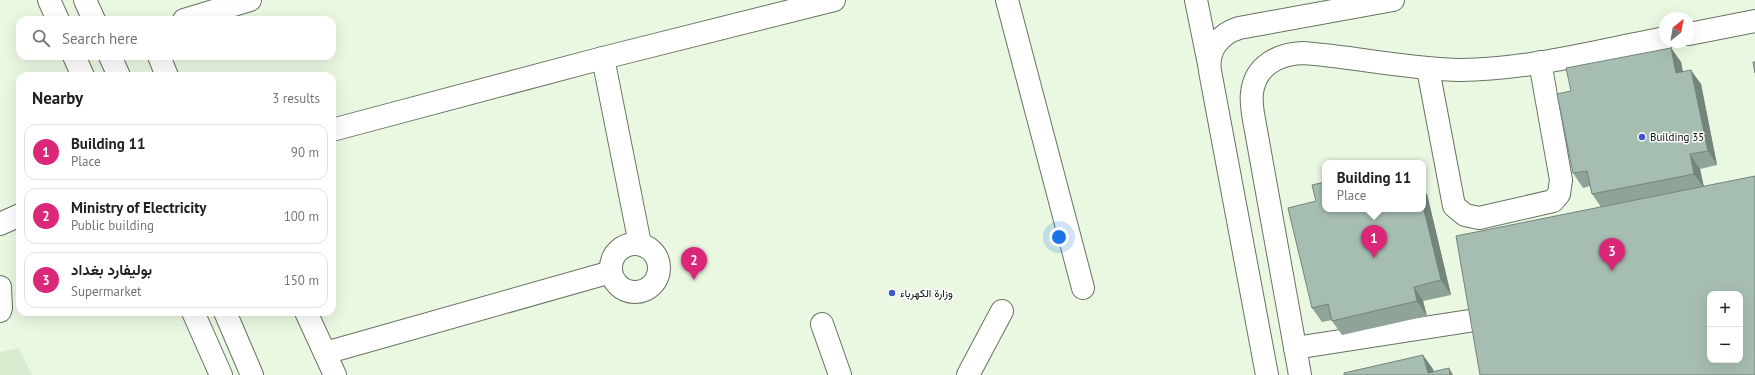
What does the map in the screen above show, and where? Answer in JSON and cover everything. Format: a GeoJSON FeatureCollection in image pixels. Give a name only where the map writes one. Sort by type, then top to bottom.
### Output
{"type":"FeatureCollection","features":[{"type":"Feature","properties":{"kind":"street"},"geometry":{"type":"LineString","coordinates":[[49,0],[56,16]]}},
{"type":"Feature","properties":{"kind":"street"},"geometry":{"type":"LineString","coordinates":[[85,0],[92,16]]}},
{"type":"Feature","properties":{"kind":"street"},"geometry":{"type":"LineString","coordinates":[[336,129],[603,58],[834,0]]}},
{"type":"Feature","properties":{"kind":"street"},"geometry":{"type":"LineString","coordinates":[[1007,0],[1083,288]]}},
{"type":"Feature","properties":{"kind":"street"},"geometry":{"type":"LineString","coordinates":[[1196,0],[1267,375]]}},
{"type":"Feature","properties":{"kind":"street"},"geometry":{"type":"LineString","coordinates":[[1210,71],[1210,59],[1215,45],[1225,34],[1232,30],[1393,0]]}},
{"type":"Feature","properties":{"kind":"street"},"geometry":{"type":"LineString","coordinates":[[196,16],[239,2]]}},
{"type":"Feature","properties":{"kind":"street"},"geometry":{"type":"LineString","coordinates":[[1695,33],[1755,21]]}},
{"type":"Feature","properties":{"kind":"street"},"geometry":{"type":"LineString","coordinates":[[1300,375],[1253,114],[1252,92],[1257,76],[1266,65],[1277,58],[1290,54],[1303,53],[1428,69],[1462,70],[1540,62],[1659,39]]}},
{"type":"Feature","properties":{"kind":"street"},"geometry":{"type":"LineString","coordinates":[[603,58],[640,244]]}},
{"type":"Feature","properties":{"kind":"street"},"geometry":{"type":"LineString","coordinates":[[76,60],[81,72]]}},
{"type":"Feature","properties":{"kind":"street"},"geometry":{"type":"LineString","coordinates":[[112,60],[117,72]]}},
{"type":"Feature","properties":{"kind":"street"},"geometry":{"type":"LineString","coordinates":[[161,60],[165,72]]}},
{"type":"Feature","properties":{"kind":"street"},"geometry":{"type":"LineString","coordinates":[[1428,69],[1454,206],[1459,211],[1472,218],[1478,218],[1553,201],[1559,194],[1561,180],[1540,62]]}},
{"type":"Feature","properties":{"kind":"street"},"geometry":{"type":"LineString","coordinates":[[0,224],[16,217]]}},
{"type":"Feature","properties":{"kind":"street"},"geometry":{"type":"LineString","coordinates":[[1472,218],[1476,241]]}},
{"type":"Feature","properties":{"kind":"street"},"geometry":{"type":"LineString","coordinates":[[630,244],[640,244],[652,251],[659,264],[659,273],[655,282],[648,288],[639,292],[630,291],[621,287],[614,281],[611,272],[611,262],[615,254],[622,247],[630,244]]}},
{"type":"Feature","properties":{"kind":"street"},"geometry":{"type":"LineString","coordinates":[[326,353],[611,272]]}},
{"type":"Feature","properties":{"kind":"street"},"geometry":{"type":"LineString","coordinates":[[0,287],[0,311]]}},
{"type":"Feature","properties":{"kind":"street"},"geometry":{"type":"LineString","coordinates":[[1485,295],[1492,340]]}},
{"type":"Feature","properties":{"kind":"street"},"geometry":{"type":"LineString","coordinates":[[968,375],[1002,311]]}},
{"type":"Feature","properties":{"kind":"street"},"geometry":{"type":"LineString","coordinates":[[1295,348],[1520,314]]}},
{"type":"Feature","properties":{"kind":"street"},"geometry":{"type":"LineString","coordinates":[[195,316],[221,375]]}},
{"type":"Feature","properties":{"kind":"street"},"geometry":{"type":"LineString","coordinates":[[227,316],[252,375]]}},
{"type":"Feature","properties":{"kind":"street"},"geometry":{"type":"LineString","coordinates":[[308,316],[335,375]]}},
{"type":"Feature","properties":{"kind":"street"},"geometry":{"type":"LineString","coordinates":[[822,324],[840,375]]}},
{"type":"Feature","properties":{"kind":"shaded area"},"geometry":{"type":"Polygon","coordinates":[[[19,348],[32,375],[0,375],[0,352],[19,348]]]}},
{"type":"Feature","properties":{"kind":"building","name":"Building 35"},"geometry":{"type":"Polygon","coordinates":[[[1671,48],[1676,73],[1691,70],[1708,151],[1690,154],[1694,174],[1592,194],[1587,171],[1573,173],[1557,94],[1571,91],[1566,68],[1671,48]]]}},
{"type":"Feature","properties":{"kind":"building"},"geometry":{"type":"Polygon","coordinates":[[[1753,62],[1755,62],[1755,73],[1753,62]]]}},
{"type":"Feature","properties":{"kind":"building"},"geometry":{"type":"Polygon","coordinates":[[[1755,176],[1755,375],[1480,375],[1456,236],[1755,176]]]}},
{"type":"Feature","properties":{"kind":"building"},"geometry":{"type":"Polygon","coordinates":[[[1322,183],[1322,212],[1424,212],[1441,280],[1414,287],[1417,301],[1332,321],[1328,304],[1312,308],[1288,208],[1316,201],[1312,185],[1322,183]]]}},
{"type":"Feature","properties":{"kind":"building"},"geometry":{"type":"Polygon","coordinates":[[[1423,355],[1428,373],[1449,368],[1450,375],[1344,375],[1344,373],[1423,355]]]}},
{"type":"Feature","properties":{"kind":"place","name":"Building 35"},"geometry":{"type":"Point","coordinates":[1642,137]}},
{"type":"Feature","properties":{"kind":"place","name":"Building 11"},"geometry":{"type":"Point","coordinates":[1374,258]}},
{"type":"Feature","properties":{"kind":"place","name":"بوليفارد بغداد"},"geometry":{"type":"Point","coordinates":[1612,271]}},
{"type":"Feature","properties":{"kind":"place","name":"Ministry of Electricity"},"geometry":{"type":"Point","coordinates":[694,280]}},
{"type":"Feature","properties":{"kind":"place","name":"وزارة الكهرباء"},"geometry":{"type":"Point","coordinates":[892,293]}}]}
